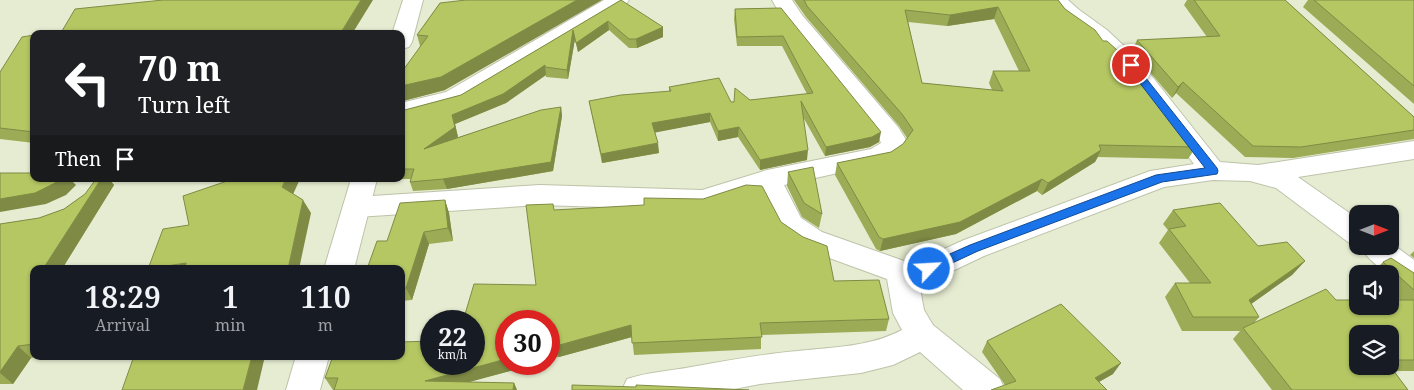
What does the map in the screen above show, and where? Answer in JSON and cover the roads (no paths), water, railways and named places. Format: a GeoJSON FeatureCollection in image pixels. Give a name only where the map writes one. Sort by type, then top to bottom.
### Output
{"type":"FeatureCollection","features":[{"type":"Feature","properties":{"kind":"street"},"geometry":{"type":"LineString","coordinates":[[404,30],[413,0]]}},
{"type":"Feature","properties":{"kind":"street"},"geometry":{"type":"LineString","coordinates":[[405,110],[454,98],[534,52],[618,0]]}},
{"type":"Feature","properties":{"kind":"street"},"geometry":{"type":"LineString","coordinates":[[357,207],[540,195],[703,200],[767,179],[878,156],[890,149],[895,143],[882,125],[794,19],[782,0]]}},
{"type":"Feature","properties":{"kind":"street"},"geometry":{"type":"LineString","coordinates":[[1056,0],[1131,65],[1213,171]]}},
{"type":"Feature","properties":{"kind":"street"},"geometry":{"type":"LineString","coordinates":[[1258,174],[1414,150]]}},
{"type":"Feature","properties":{"kind":"street"},"geometry":{"type":"LineString","coordinates":[[767,179],[791,225],[812,240],[904,273],[929,269],[974,248],[1160,178],[1213,171],[1250,172],[1285,180],[1349,227]]}},
{"type":"Feature","properties":{"kind":"street"},"geometry":{"type":"LineString","coordinates":[[339,265],[363,182]]}},
{"type":"Feature","properties":{"kind":"street"},"geometry":{"type":"LineString","coordinates":[[1386,255],[1414,276]]}},
{"type":"Feature","properties":{"kind":"street"},"geometry":{"type":"LineString","coordinates":[[904,273],[902,276],[909,313],[922,335],[988,390]]}},
{"type":"Feature","properties":{"kind":"street"},"geometry":{"type":"LineString","coordinates":[[639,390],[689,383],[760,369],[861,358],[893,351],[922,335]]}},
{"type":"Feature","properties":{"kind":"street"},"geometry":{"type":"LineString","coordinates":[[303,390],[312,360]]}}]}
